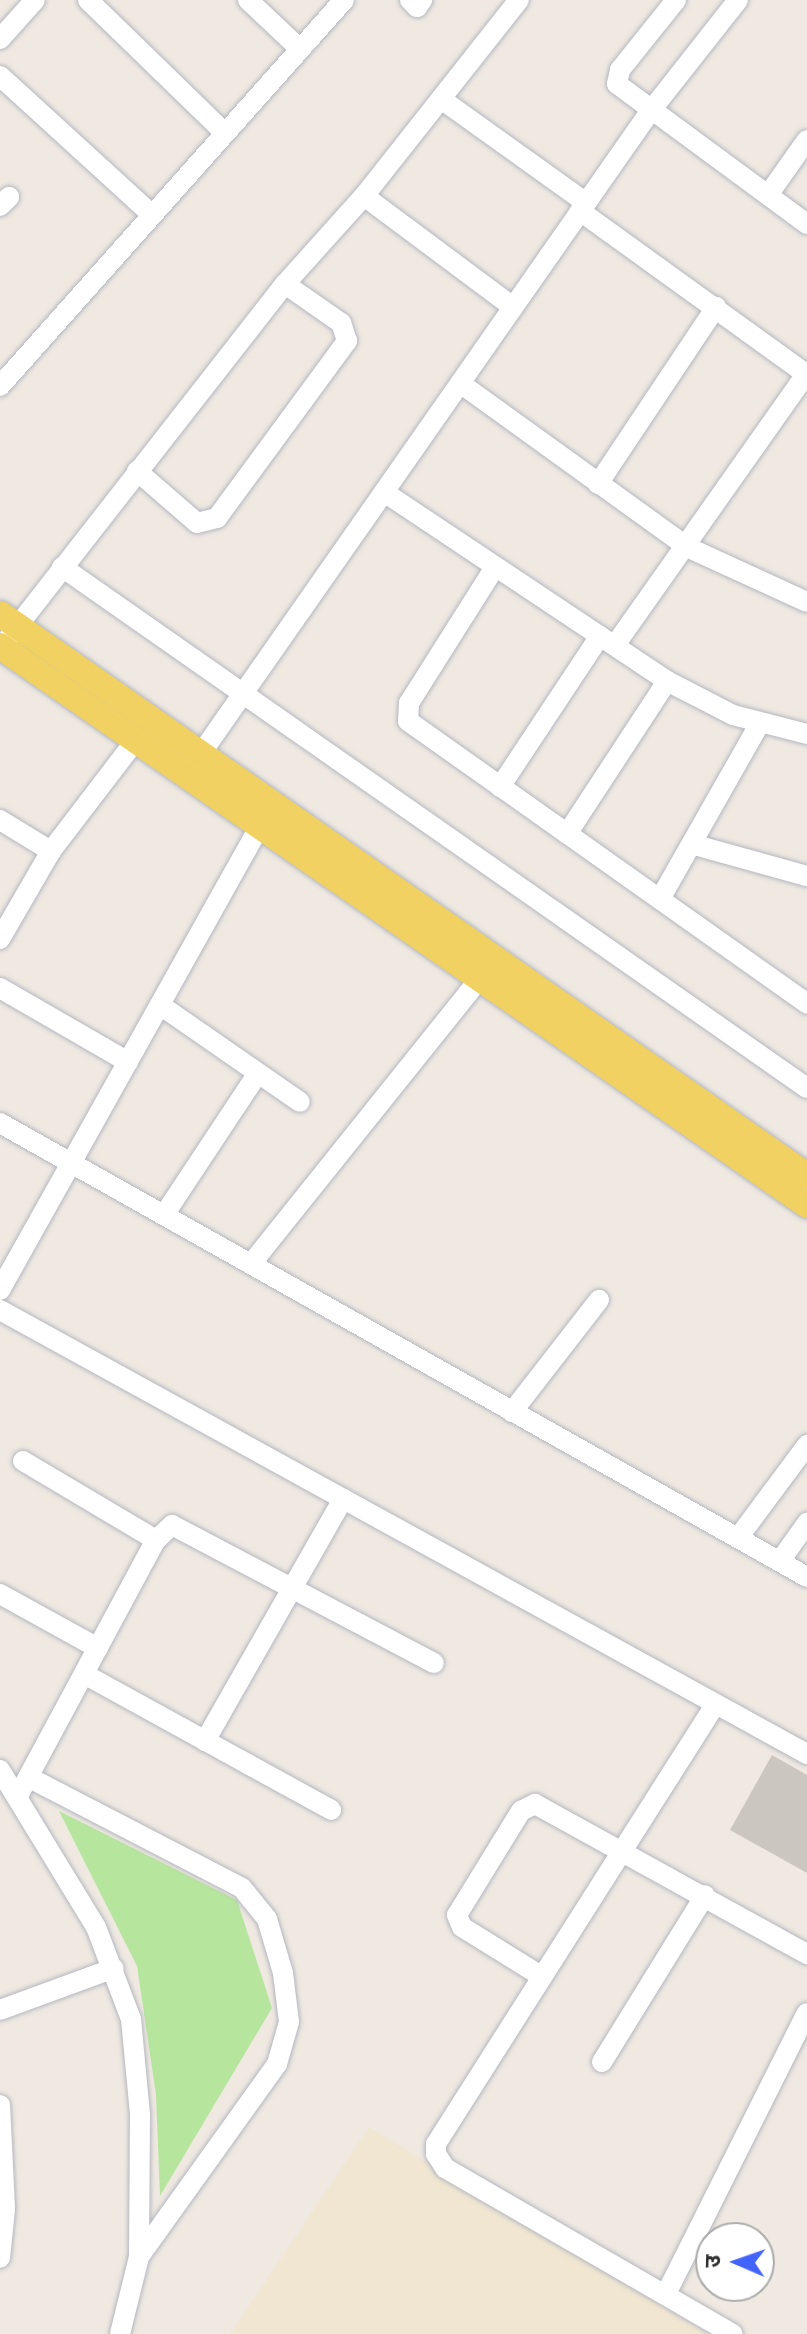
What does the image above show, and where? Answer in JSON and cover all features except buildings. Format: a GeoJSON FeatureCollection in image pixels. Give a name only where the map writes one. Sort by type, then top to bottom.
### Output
{"type":"FeatureCollection","features":[{"type":"Feature","properties":{"kind":"main road"},"geometry":{"type":"LineString","coordinates":[[4,634],[135,741],[807,1205]]}},
{"type":"Feature","properties":{"kind":"main road"},"geometry":{"type":"LineString","coordinates":[[4,634],[201,754],[807,1176]]}},
{"type":"Feature","properties":{"kind":"street"},"geometry":{"type":"LineString","coordinates":[[0,39],[35,0]]}},
{"type":"Feature","properties":{"kind":"street"},"geometry":{"type":"LineString","coordinates":[[88,0],[225,133]]}},
{"type":"Feature","properties":{"kind":"street"},"geometry":{"type":"LineString","coordinates":[[248,0],[300,49]]}},
{"type":"Feature","properties":{"kind":"street"},"geometry":{"type":"LineString","coordinates":[[0,386],[344,0]]}},
{"type":"Feature","properties":{"kind":"street"},"geometry":{"type":"LineString","coordinates":[[410,0],[417,7],[422,0]]}},
{"type":"Feature","properties":{"kind":"street"},"geometry":{"type":"LineString","coordinates":[[4,634],[62,567],[285,284],[364,196],[519,0]]}},
{"type":"Feature","properties":{"kind":"street"},"geometry":{"type":"LineString","coordinates":[[676,0],[617,77],[620,90],[807,224]]}},
{"type":"Feature","properties":{"kind":"street"},"geometry":{"type":"LineString","coordinates":[[186,776],[649,113],[738,0]]}},
{"type":"Feature","properties":{"kind":"street"},"geometry":{"type":"LineString","coordinates":[[0,76],[152,215]]}},
{"type":"Feature","properties":{"kind":"street"},"geometry":{"type":"LineString","coordinates":[[441,99],[807,374],[687,547],[607,640],[500,787]]}},
{"type":"Feature","properties":{"kind":"street"},"geometry":{"type":"LineString","coordinates":[[768,195],[807,140]]}},
{"type":"Feature","properties":{"kind":"street"},"geometry":{"type":"LineString","coordinates":[[364,196],[513,307]]}},
{"type":"Feature","properties":{"kind":"street"},"geometry":{"type":"LineString","coordinates":[[137,471],[197,523],[217,518],[347,341],[341,323],[285,284]]}},
{"type":"Feature","properties":{"kind":"street"},"geometry":{"type":"LineString","coordinates":[[598,484],[716,307]]}},
{"type":"Feature","properties":{"kind":"street"},"geometry":{"type":"LineString","coordinates":[[460,383],[687,547],[807,602]]}},
{"type":"Feature","properties":{"kind":"street"},"geometry":{"type":"LineString","coordinates":[[384,492],[667,681],[759,725],[807,734]]}},
{"type":"Feature","properties":{"kind":"street"},"geometry":{"type":"LineString","coordinates":[[62,567],[807,1088]]}},
{"type":"Feature","properties":{"kind":"street"},"geometry":{"type":"LineString","coordinates":[[495,567],[406,713],[415,728],[807,1003]]}},
{"type":"Feature","properties":{"kind":"street"},"geometry":{"type":"LineString","coordinates":[[567,834],[667,681]]}},
{"type":"Feature","properties":{"kind":"street"},"geometry":{"type":"LineString","coordinates":[[660,899],[695,845],[759,725]]}},
{"type":"Feature","properties":{"kind":"street"},"geometry":{"type":"LineString","coordinates":[[0,939],[51,851],[135,741]]}},
{"type":"Feature","properties":{"kind":"street"},"geometry":{"type":"LineString","coordinates":[[0,1290],[273,804]]}},
{"type":"Feature","properties":{"kind":"street"},"geometry":{"type":"LineString","coordinates":[[0,820],[51,851]]}},
{"type":"Feature","properties":{"kind":"street"},"geometry":{"type":"LineString","coordinates":[[695,845],[807,876]]}},
{"type":"Feature","properties":{"kind":"street"},"geometry":{"type":"LineString","coordinates":[[251,1264],[479,979]]}},
{"type":"Feature","properties":{"kind":"street"},"geometry":{"type":"LineString","coordinates":[[0,988],[128,1062]]}},
{"type":"Feature","properties":{"kind":"street"},"geometry":{"type":"LineString","coordinates":[[160,1005],[300,1102]]}},
{"type":"Feature","properties":{"kind":"street"},"geometry":{"type":"LineString","coordinates":[[164,1215],[258,1073]]}},
{"type":"Feature","properties":{"kind":"street"},"geometry":{"type":"LineString","coordinates":[[0,1123],[807,1577]]}},
{"type":"Feature","properties":{"kind":"street"},"geometry":{"type":"LineString","coordinates":[[512,1412],[599,1300]]}},
{"type":"Feature","properties":{"kind":"street"},"geometry":{"type":"LineString","coordinates":[[0,1310],[807,1754]]}},
{"type":"Feature","properties":{"kind":"street"},"geometry":{"type":"LineString","coordinates":[[738,1538],[807,1445]]}},
{"type":"Feature","properties":{"kind":"street"},"geometry":{"type":"LineString","coordinates":[[23,1461],[156,1540]]}},
{"type":"Feature","properties":{"kind":"street"},"geometry":{"type":"LineString","coordinates":[[205,1741],[290,1587],[343,1499]]}},
{"type":"Feature","properties":{"kind":"street"},"geometry":{"type":"LineString","coordinates":[[780,1561],[807,1523]]}},
{"type":"Feature","properties":{"kind":"street"},"geometry":{"type":"LineString","coordinates":[[23,1786],[162,1530],[180,1528],[434,1663]]}},
{"type":"Feature","properties":{"kind":"street"},"geometry":{"type":"LineString","coordinates":[[0,1594],[98,1648]]}},
{"type":"Feature","properties":{"kind":"street"},"geometry":{"type":"LineString","coordinates":[[84,1674],[331,1810]]}},
{"type":"Feature","properties":{"kind":"street"},"geometry":{"type":"LineString","coordinates":[[715,1705],[621,1848],[436,2144],[438,2161],[732,2334]]}},
{"type":"Feature","properties":{"kind":"street"},"geometry":{"type":"LineString","coordinates":[[0,1770],[23,1786],[242,1888],[267,1919],[283,1973],[289,2022],[277,2064],[139,2257]]}},
{"type":"Feature","properties":{"kind":"street"},"geometry":{"type":"LineString","coordinates":[[23,1786],[114,1968],[131,2019],[140,2114],[139,2257],[120,2334]]}},
{"type":"Feature","properties":{"kind":"street"},"geometry":{"type":"LineString","coordinates":[[541,1976],[462,1927],[459,1906],[527,1805],[544,1807],[807,1954]]}},
{"type":"Feature","properties":{"kind":"street"},"geometry":{"type":"LineString","coordinates":[[602,2062],[705,1895]]}},
{"type":"Feature","properties":{"kind":"street"},"geometry":{"type":"LineString","coordinates":[[0,2010],[114,1968]]}},
{"type":"Feature","properties":{"kind":"street"},"geometry":{"type":"LineString","coordinates":[[666,2294],[807,2013]]}},
{"type":"Feature","properties":{"kind":"street"},"geometry":{"type":"LineString","coordinates":[[0,2105],[5,2193],[0,2258]]}},
{"type":"Feature","properties":{"kind":"shaded area"},"geometry":{"type":"Polygon","coordinates":[[[369,2127],[582,2257],[708,2334],[230,2334],[369,2127]]]}},
{"type":"Feature","properties":{"kind":"green space"},"geometry":{"type":"Polygon","coordinates":[[[59,1811],[237,1900],[272,2008],[160,2196],[156,2095],[137,1966],[59,1811]]]}}]}
